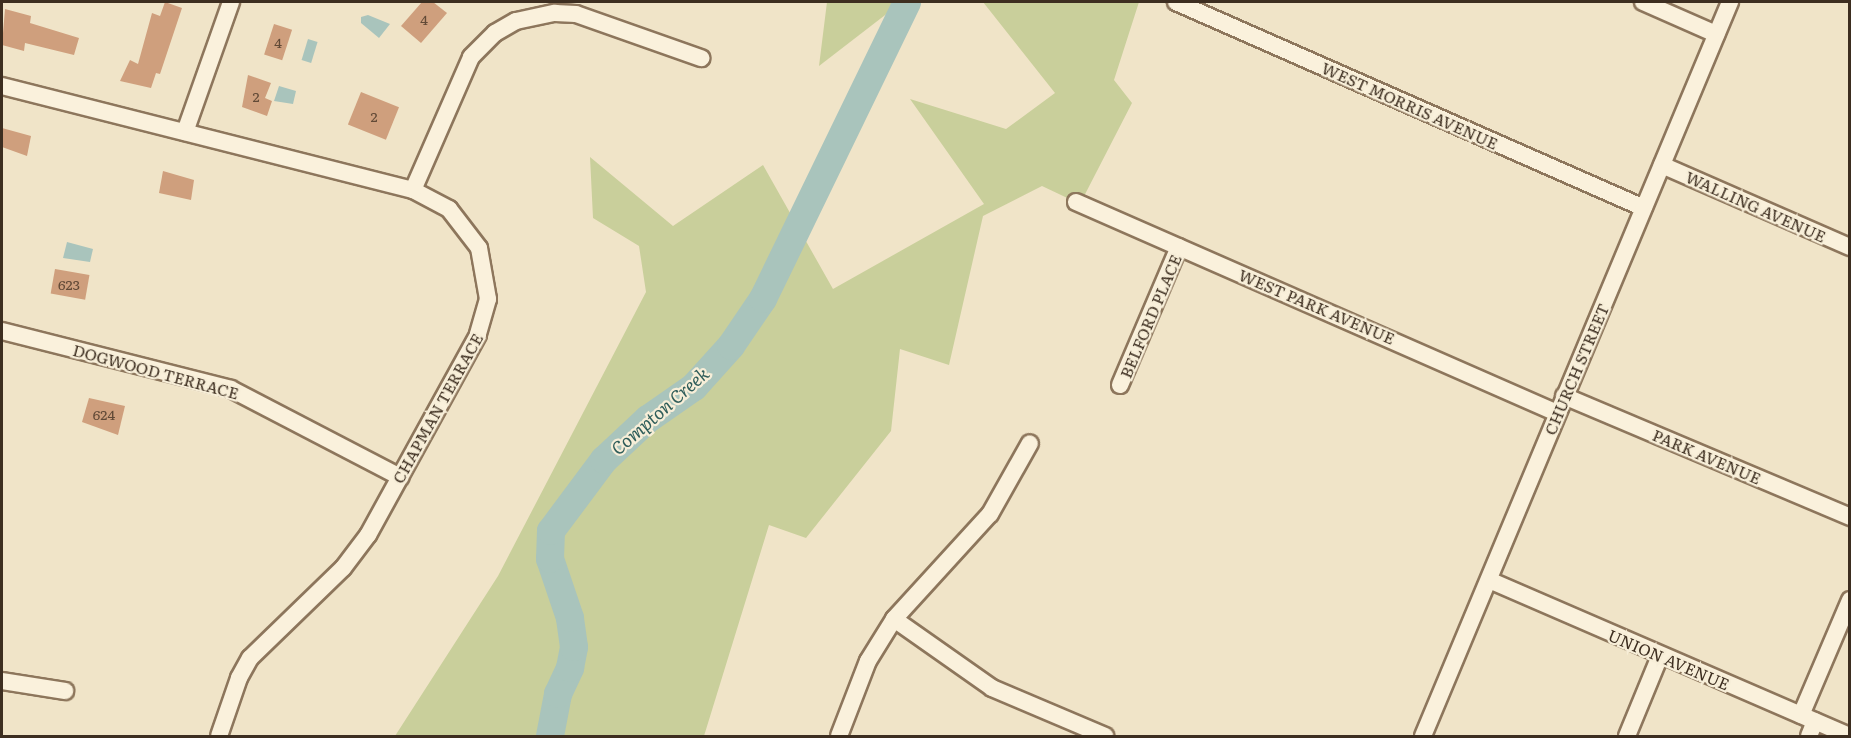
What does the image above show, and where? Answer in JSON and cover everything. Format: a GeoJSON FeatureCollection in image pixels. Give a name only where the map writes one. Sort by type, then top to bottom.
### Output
{"type":"FeatureCollection","features":[{"type":"Feature","properties":{"kind":"street"},"geometry":{"type":"LineString","coordinates":[[185,132],[231,2]]}},
{"type":"Feature","properties":{"kind":"street","name":"WEST MORRIS AVENUE"},"geometry":{"type":"LineString","coordinates":[[1176,2],[1644,208]]}},
{"type":"Feature","properties":{"kind":"street"},"geometry":{"type":"LineString","coordinates":[[1643,2],[1716,34]]}},
{"type":"Feature","properties":{"kind":"street","name":"CHURCH STREET"},"geometry":{"type":"LineString","coordinates":[[1423,736],[1730,2]]}},
{"type":"Feature","properties":{"kind":"street"},"geometry":{"type":"LineString","coordinates":[[413,190],[471,57],[495,33],[516,21],[555,13],[576,14],[701,58]]}},
{"type":"Feature","properties":{"kind":"street","name":"CHAPMAN TERRACE"},"geometry":{"type":"LineString","coordinates":[[2,86],[413,190],[449,209],[464,224],[478,248],[488,299],[478,335],[400,477],[352,557],[250,658],[239,678],[219,736]]}},
{"type":"Feature","properties":{"kind":"street","name":"WALLING AVENUE"},"geometry":{"type":"LineString","coordinates":[[1662,165],[1850,247]]}},
{"type":"Feature","properties":{"kind":"street","name":"WEST PARK AVENUE"},"geometry":{"type":"LineString","coordinates":[[1076,202],[1557,413]]}},
{"type":"Feature","properties":{"kind":"street","name":"BELFORD PLACE"},"geometry":{"type":"LineString","coordinates":[[1120,385],[1179,247]]}},
{"type":"Feature","properties":{"kind":"street","name":"DOGWOOD TERRACE"},"geometry":{"type":"LineString","coordinates":[[2,331],[231,389],[400,477]]}},
{"type":"Feature","properties":{"kind":"street","name":"PARK AVENUE"},"geometry":{"type":"LineString","coordinates":[[1564,396],[1850,517]]}},
{"type":"Feature","properties":{"kind":"street"},"geometry":{"type":"LineString","coordinates":[[839,736],[868,661],[894,619],[990,514],[1030,443]]}},
{"type":"Feature","properties":{"kind":"street","name":"UNION AVENUE"},"geometry":{"type":"LineString","coordinates":[[1489,580],[1808,724],[1850,736]]}},
{"type":"Feature","properties":{"kind":"street"},"geometry":{"type":"LineString","coordinates":[[1808,724],[1850,600]]}},
{"type":"Feature","properties":{"kind":"street"},"geometry":{"type":"LineString","coordinates":[[894,619],[992,688],[1105,736]]}},
{"type":"Feature","properties":{"kind":"street"},"geometry":{"type":"LineString","coordinates":[[1627,736],[1660,656]]}},
{"type":"Feature","properties":{"kind":"street"},"geometry":{"type":"LineString","coordinates":[[2,681],[65,691]]}},
{"type":"Feature","properties":{"kind":"green space"},"geometry":{"type":"Polygon","coordinates":[[[827,2],[902,2],[819,66],[827,2]]]}},
{"type":"Feature","properties":{"kind":"green space"},"geometry":{"type":"Polygon","coordinates":[[[983,2],[1139,2],[1114,80],[1132,103],[1080,204],[1042,186],[983,216],[949,365],[900,349],[891,431],[806,538],[769,525],[704,736],[395,736],[498,576],[646,292],[639,246],[593,218],[590,157],[673,226],[763,165],[833,289],[984,204],[910,99],[1006,129],[1055,93],[983,2]]]}},
{"type":"Feature","properties":{"kind":"water"},"geometry":{"type":"Polygon","coordinates":[[[368,15],[390,24],[379,38],[361,23],[361,17],[368,15]]]}},
{"type":"Feature","properties":{"kind":"water"},"geometry":{"type":"Polygon","coordinates":[[[308,39],[318,42],[311,63],[302,60],[308,39]]]}},
{"type":"Feature","properties":{"kind":"water"},"geometry":{"type":"Polygon","coordinates":[[[279,86],[296,91],[293,104],[274,101],[279,86]]]}},
{"type":"Feature","properties":{"kind":"water"},"geometry":{"type":"Polygon","coordinates":[[[67,242],[93,249],[90,262],[63,258],[67,242]]]}},
{"type":"Feature","properties":{"kind":"building"},"geometry":{"type":"Polygon","coordinates":[[[165,2],[182,8],[160,74],[156,73],[151,88],[120,81],[130,60],[138,64],[152,13],[160,16],[165,2]]]}},
{"type":"Feature","properties":{"kind":"building"},"geometry":{"type":"Polygon","coordinates":[[[422,2],[433,2],[447,13],[421,43],[401,26],[422,2]]]}},
{"type":"Feature","properties":{"kind":"building"},"geometry":{"type":"Polygon","coordinates":[[[5,9],[31,16],[30,23],[79,38],[74,55],[25,43],[24,51],[2,45],[5,9]]]}},
{"type":"Feature","properties":{"kind":"building"},"geometry":{"type":"Polygon","coordinates":[[[274,24],[292,30],[282,60],[264,54],[274,24]]]}},
{"type":"Feature","properties":{"kind":"building"},"geometry":{"type":"Polygon","coordinates":[[[248,75],[271,83],[265,98],[272,101],[267,116],[242,107],[248,75]]]}},
{"type":"Feature","properties":{"kind":"building"},"geometry":{"type":"Polygon","coordinates":[[[361,92],[399,107],[386,140],[348,124],[361,92]]]}},
{"type":"Feature","properties":{"kind":"building"},"geometry":{"type":"Polygon","coordinates":[[[2,128],[31,136],[27,156],[2,147],[2,128]]]}},
{"type":"Feature","properties":{"kind":"building"},"geometry":{"type":"Polygon","coordinates":[[[163,171],[194,180],[191,200],[159,193],[163,171]]]}},
{"type":"Feature","properties":{"kind":"building"},"geometry":{"type":"Polygon","coordinates":[[[55,269],[89,275],[85,300],[51,294],[55,269]]]}},
{"type":"Feature","properties":{"kind":"building"},"geometry":{"type":"Polygon","coordinates":[[[89,398],[125,406],[118,435],[82,422],[89,398]]]}},
{"type":"Feature","properties":{"kind":"waterway","name":"Compton Creek"},"geometry":{"type":"LineString","coordinates":[[550,736],[558,694],[570,668],[574,647],[570,618],[550,559],[551,531],[604,460],[648,419],[694,387],[731,346],[763,299],[907,2]]}}]}
